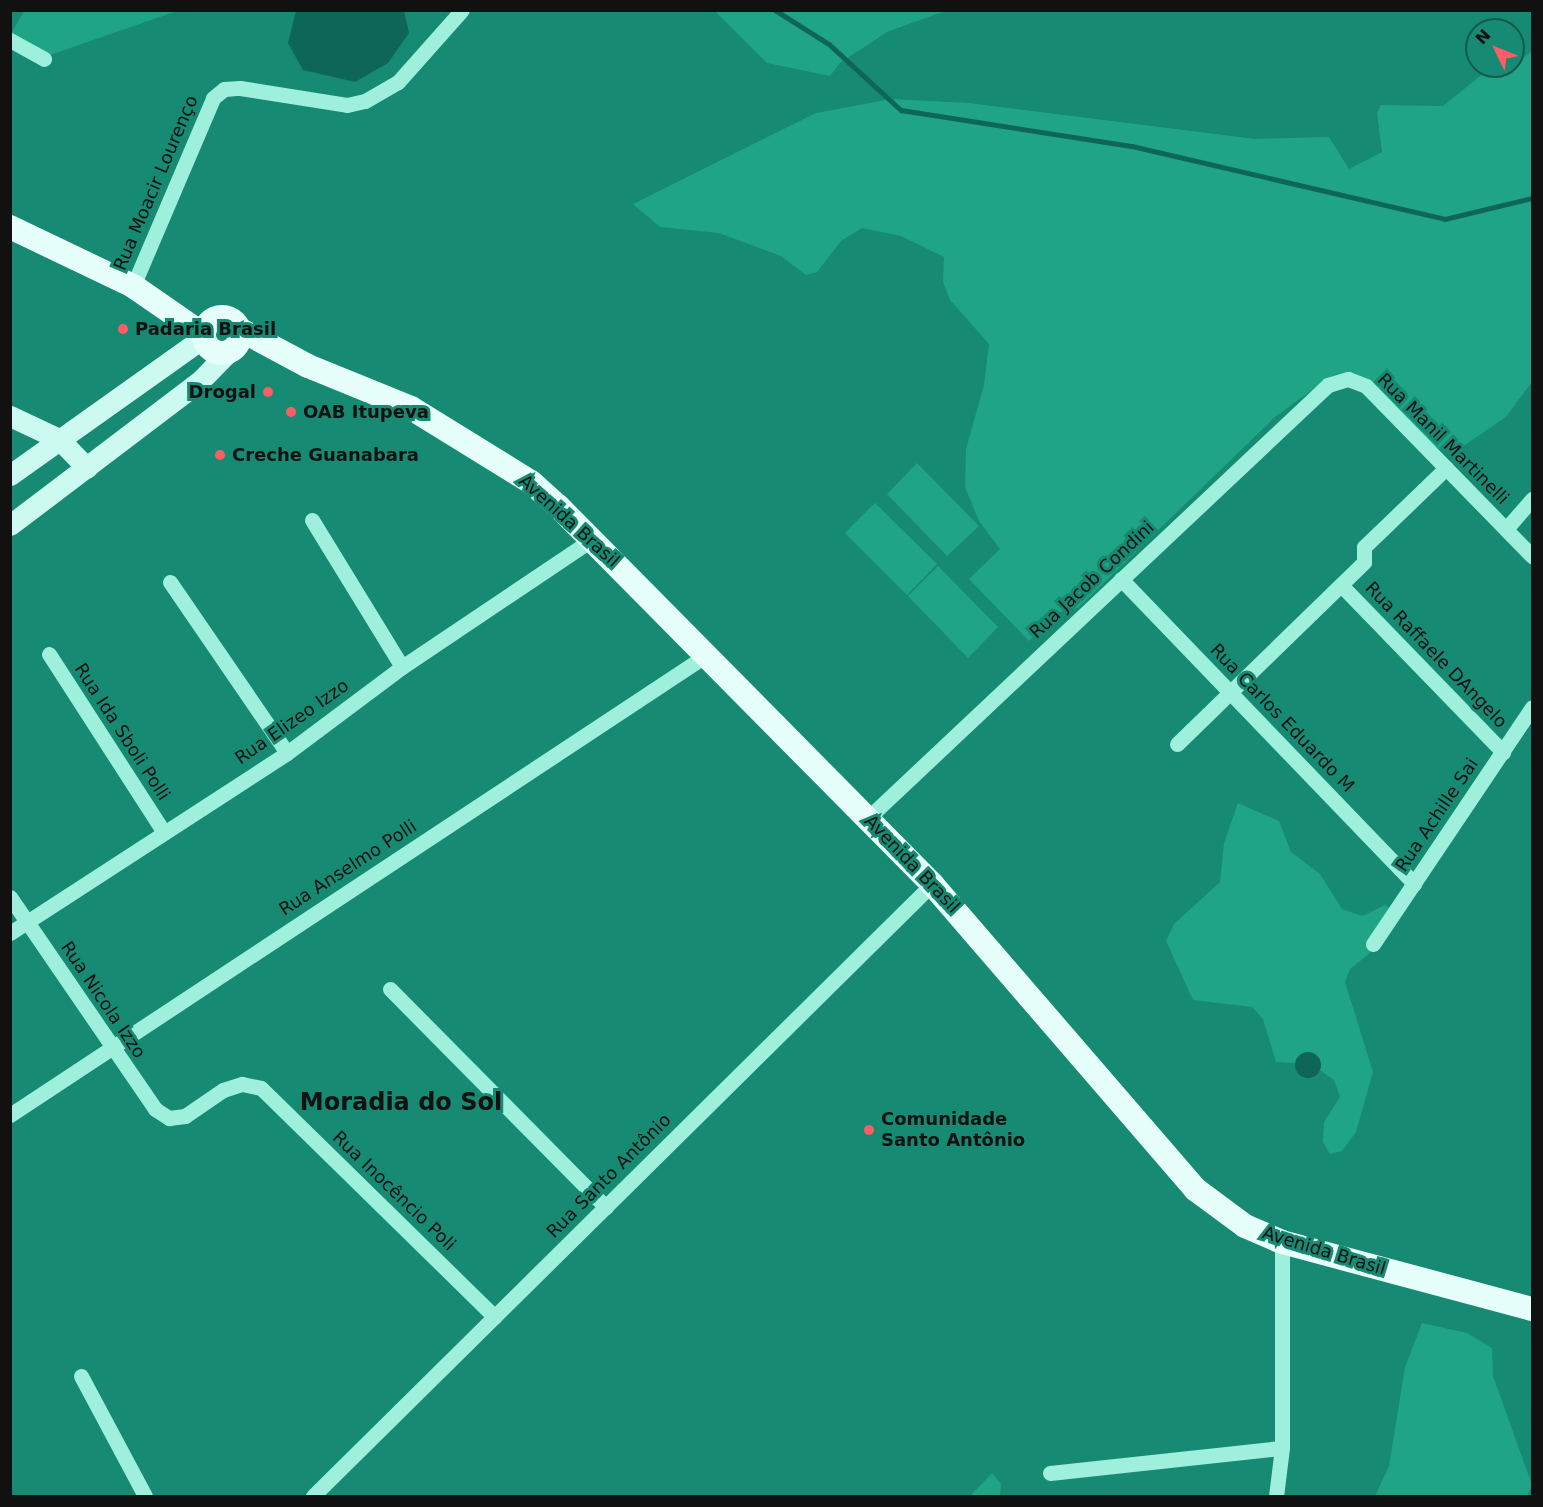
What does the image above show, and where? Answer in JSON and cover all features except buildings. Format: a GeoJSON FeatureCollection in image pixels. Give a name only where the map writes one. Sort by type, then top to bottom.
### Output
{"type":"FeatureCollection","features":[{"type":"Feature","properties":{"kind":"main road","name":"Avenida Brasil"},"geometry":{"type":"LineString","coordinates":[[10,227],[134,286],[230,337],[411,408],[531,482],[594,538],[932,884],[1195,1189],[1245,1226],[1282,1242],[1533,1309]]}},
{"type":"Feature","properties":{"kind":"main road","name":"Avenida Brasil"},"geometry":{"type":"LineString","coordinates":[[134,286],[204,336]]}},
{"type":"Feature","properties":{"kind":"main road"},"geometry":{"type":"LineString","coordinates":[[10,475],[204,336],[210,322],[230,337],[202,379],[10,525]]}},
{"type":"Feature","properties":{"kind":"main road"},"geometry":{"type":"LineString","coordinates":[[10,416],[59,439],[87,468]]}},
{"type":"Feature","properties":{"kind":"street","name":"Rua Moacir Lourenço"},"geometry":{"type":"LineString","coordinates":[[134,286],[213,98],[224,89],[240,88],[347,105],[365,101],[398,82],[462,10]]}},
{"type":"Feature","properties":{"kind":"street"},"geometry":{"type":"LineString","coordinates":[[10,40],[44,59]]}},
{"type":"Feature","properties":{"kind":"street","name":"Rua Manil Martinelli"},"geometry":{"type":"LineString","coordinates":[[1348,379],[1365,386],[1533,556]]}},
{"type":"Feature","properties":{"kind":"street","name":"Rua Jacob Condini"},"geometry":{"type":"LineString","coordinates":[[868,818],[1328,385],[1348,379]]}},
{"type":"Feature","properties":{"kind":"street"},"geometry":{"type":"LineString","coordinates":[[1177,744],[1364,562],[1364,547],[1446,468]]}},
{"type":"Feature","properties":{"kind":"street"},"geometry":{"type":"LineString","coordinates":[[1506,529],[1533,500]]}},
{"type":"Feature","properties":{"kind":"street"},"geometry":{"type":"LineString","coordinates":[[312,520],[402,668]]}},
{"type":"Feature","properties":{"kind":"street","name":"Rua Elizeo Izzo"},"geometry":{"type":"LineString","coordinates":[[10,933],[163,831],[287,753],[402,668],[594,538]]}},
{"type":"Feature","properties":{"kind":"street","name":"Rua Carlos Eduardo M"},"geometry":{"type":"LineString","coordinates":[[1121,579],[1414,884]]}},
{"type":"Feature","properties":{"kind":"street"},"geometry":{"type":"LineString","coordinates":[[170,582],[287,753]]}},
{"type":"Feature","properties":{"kind":"street","name":"Rua Raffaele DAngelo"},"geometry":{"type":"LineString","coordinates":[[1341,585],[1503,752]]}},
{"type":"Feature","properties":{"kind":"street","name":"Rua Ida Sboli Polli"},"geometry":{"type":"LineString","coordinates":[[49,654],[163,831]]}},
{"type":"Feature","properties":{"kind":"street","name":"Rua Anselmo Polli"},"geometry":{"type":"LineString","coordinates":[[10,1115],[708,654]]}},
{"type":"Feature","properties":{"kind":"street","name":"Rua Achille Sai"},"geometry":{"type":"LineString","coordinates":[[1373,944],[1533,707]]}},
{"type":"Feature","properties":{"kind":"street","name":"Rua Santo Antônio"},"geometry":{"type":"LineString","coordinates":[[313,1497],[932,884]]}},
{"type":"Feature","properties":{"kind":"street","name":"Rua Nicola Izzo"},"geometry":{"type":"LineString","coordinates":[[10,897],[111,1049],[155,1109],[170,1118]]}},
{"type":"Feature","properties":{"kind":"street"},"geometry":{"type":"LineString","coordinates":[[390,989],[606,1207]]}},
{"type":"Feature","properties":{"kind":"street","name":"Rua Inocêncio Poli"},"geometry":{"type":"LineString","coordinates":[[170,1118],[185,1116],[232,1087],[261,1088],[495,1317]]}},
{"type":"Feature","properties":{"kind":"street"},"geometry":{"type":"LineString","coordinates":[[1276,1497],[1282,1448],[1282,1242]]}},
{"type":"Feature","properties":{"kind":"street"},"geometry":{"type":"LineString","coordinates":[[81,1376],[145,1497]]}},
{"type":"Feature","properties":{"kind":"street"},"geometry":{"type":"LineString","coordinates":[[1050,1473],[1282,1448]]}},
{"type":"Feature","properties":{"kind":"green space"},"geometry":{"type":"Polygon","coordinates":[[[24,11],[177,11],[47,56],[11,34],[24,11]]]}},
{"type":"Feature","properties":{"kind":"green space"},"geometry":{"type":"Polygon","coordinates":[[[715,11],[945,11],[887,32],[840,63],[830,76],[767,63],[715,11]]]}},
{"type":"Feature","properties":{"kind":"green space"},"geometry":{"type":"Polygon","coordinates":[[[1532,51],[1532,382],[1506,417],[1456,451],[1439,449],[1347,373],[1330,377],[1275,417],[1078,608],[1060,612],[1029,641],[969,579],[1000,549],[979,521],[965,487],[966,449],[984,385],[989,344],[950,300],[943,282],[944,257],[901,236],[862,228],[841,241],[817,272],[806,275],[781,256],[719,233],[660,227],[633,204],[816,113],[891,99],[969,103],[1255,139],[1329,137],[1349,169],[1382,152],[1377,113],[1381,105],[1443,106],[1478,78],[1525,78],[1525,57],[1532,51]]]}},
{"type":"Feature","properties":{"kind":"green space"},"geometry":{"type":"Polygon","coordinates":[[[917,463],[979,526],[947,556],[887,494],[917,463]]]}},
{"type":"Feature","properties":{"kind":"green space"},"geometry":{"type":"Polygon","coordinates":[[[875,503],[937,564],[907,595],[845,533],[875,503]]]}},
{"type":"Feature","properties":{"kind":"green space"},"geometry":{"type":"Polygon","coordinates":[[[938,566],[998,627],[968,658],[908,596],[938,566]]]}},
{"type":"Feature","properties":{"kind":"green space"},"geometry":{"type":"Polygon","coordinates":[[[1238,803],[1279,821],[1291,852],[1320,874],[1342,909],[1362,916],[1385,905],[1393,910],[1369,954],[1350,969],[1345,982],[1373,1072],[1356,1132],[1342,1151],[1330,1154],[1323,1142],[1324,1122],[1340,1097],[1334,1080],[1311,1064],[1276,1062],[1263,1019],[1252,1007],[1193,1000],[1166,941],[1174,924],[1220,882],[1224,843],[1238,803]]]}},
{"type":"Feature","properties":{"kind":"green space"},"geometry":{"type":"Polygon","coordinates":[[[1422,1323],[1467,1333],[1492,1348],[1493,1376],[1532,1485],[1527,1496],[1375,1496],[1389,1466],[1405,1367],[1422,1323]]]}},
{"type":"Feature","properties":{"kind":"green space"},"geometry":{"type":"Polygon","coordinates":[[[992,1473],[1001,1484],[1000,1496],[970,1496],[992,1473]]]}},
{"type":"Feature","properties":{"kind":"water"},"geometry":{"type":"Polygon","coordinates":[[[296,11],[404,11],[409,33],[388,63],[355,82],[303,70],[288,43],[296,11]]]}},
{"type":"Feature","properties":{"kind":"water"},"geometry":{"type":"Polygon","coordinates":[[[1308,1052],[1317,1056],[1321,1065],[1317,1074],[1308,1078],[1299,1074],[1295,1065],[1299,1056],[1308,1052]]]}},
{"type":"Feature","properties":{"kind":"waterway"},"geometry":{"type":"LineString","coordinates":[[775,10],[829,44],[901,110],[1132,146],[1445,219],[1532,198]]}},
{"type":"Feature","properties":{"kind":"place","name":"Padaria Brasil"},"geometry":{"type":"Point","coordinates":[123,329]}},
{"type":"Feature","properties":{"kind":"place","name":"Drogal"},"geometry":{"type":"Point","coordinates":[268,392]}},
{"type":"Feature","properties":{"kind":"place","name":"OAB Itupeva"},"geometry":{"type":"Point","coordinates":[291,412]}},
{"type":"Feature","properties":{"kind":"place","name":"Creche Guanabara"},"geometry":{"type":"Point","coordinates":[220,455]}},
{"type":"Feature","properties":{"kind":"place","name":"Comunidade Santo Antônio"},"geometry":{"type":"Point","coordinates":[869,1130]}},
{"type":"Feature","properties":{"kind":"district","name":"Moradia do Sol"},"geometry":{"type":"Point","coordinates":[401,1103]}}]}
